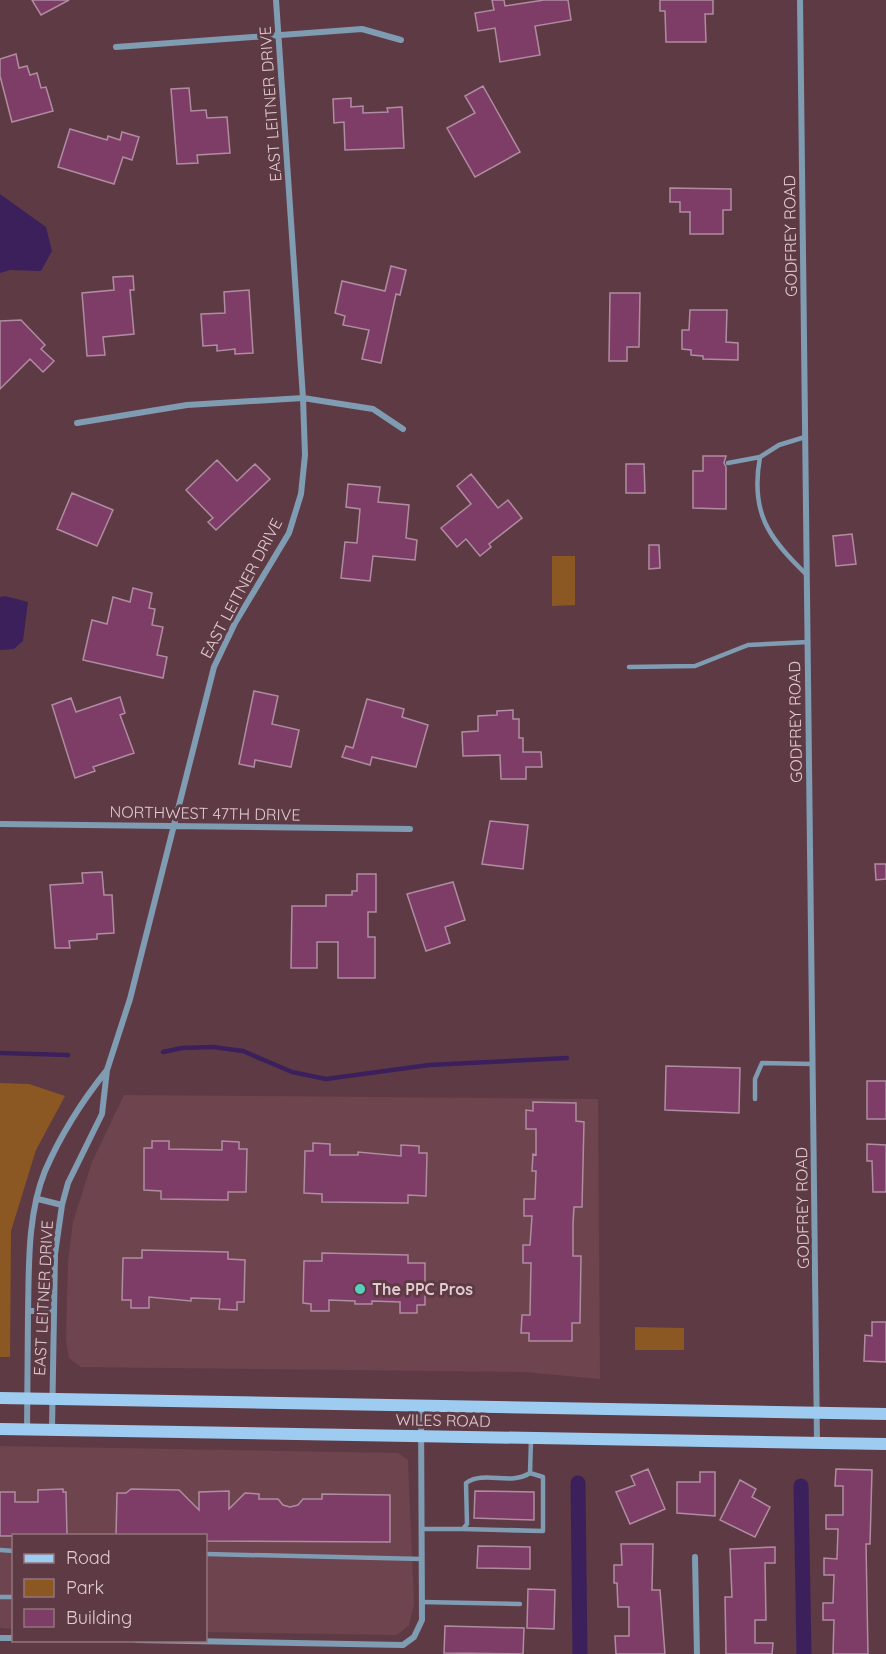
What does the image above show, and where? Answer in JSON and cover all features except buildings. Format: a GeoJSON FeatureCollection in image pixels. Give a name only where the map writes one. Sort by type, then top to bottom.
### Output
{"type":"FeatureCollection","features":[{"type":"Feature","properties":{"kind":"main road","name":"WILES ROAD"},"geometry":{"type":"LineString","coordinates":[[0,1398],[886,1414]]}},
{"type":"Feature","properties":{"kind":"main road","name":"WILES ROAD"},"geometry":{"type":"LineString","coordinates":[[0,1429],[886,1444]]}},
{"type":"Feature","properties":{"kind":"street","name":"EAST LEITNER DRIVE"},"geometry":{"type":"LineString","coordinates":[[52,1429],[56,1254],[62,1205],[68,1183],[102,1114],[107,1070],[130,999],[214,667],[236,623],[289,533],[301,494],[305,455],[303,398],[276,0]]}},
{"type":"Feature","properties":{"kind":"street","name":"GODFREY ROAD"},"geometry":{"type":"LineString","coordinates":[[800,0],[817,1443]]}},
{"type":"Feature","properties":{"kind":"street"},"geometry":{"type":"LineString","coordinates":[[116,47],[362,29],[401,40]]}},
{"type":"Feature","properties":{"kind":"street"},"geometry":{"type":"LineString","coordinates":[[77,423],[187,405],[303,398],[373,409],[404,429]]}},
{"type":"Feature","properties":{"kind":"street","name":"NORTHWEST 47TH DRIVE"},"geometry":{"type":"LineString","coordinates":[[0,824],[410,829]]}},
{"type":"Feature","properties":{"kind":"street","name":"EAST LEITNER DRIVE"},"geometry":{"type":"LineString","coordinates":[[27,1430],[29,1252],[38,1199],[45,1173],[68,1126],[82,1102],[107,1070]]}},
{"type":"Feature","properties":{"kind":"street"},"geometry":{"type":"LineString","coordinates":[[38,1199],[62,1205]]}},
{"type":"Feature","properties":{"kind":"street"},"geometry":{"type":"LineString","coordinates":[[28,1311],[54,1311]]}},
{"type":"Feature","properties":{"kind":"street"},"geometry":{"type":"LineString","coordinates":[[204,1642],[403,1645],[414,1637],[422,1620],[421,1404]]}},
{"type":"Feature","properties":{"kind":"street"},"geometry":{"type":"LineString","coordinates":[[695,1557],[697,1654]]}},
{"type":"Feature","properties":{"kind":"lane"},"geometry":{"type":"LineString","coordinates":[[728,463],[760,457],[779,444],[805,437]]}},
{"type":"Feature","properties":{"kind":"lane"},"geometry":{"type":"LineString","coordinates":[[760,457],[756,484],[763,523],[788,557],[807,575]]}},
{"type":"Feature","properties":{"kind":"lane"},"geometry":{"type":"LineString","coordinates":[[629,667],[695,666],[748,645],[808,642]]}},
{"type":"Feature","properties":{"kind":"lane"},"geometry":{"type":"LineString","coordinates":[[755,1099],[755,1079],[762,1063],[813,1064]]}},
{"type":"Feature","properties":{"kind":"lane"},"geometry":{"type":"LineString","coordinates":[[530,1473],[531,1437]]}},
{"type":"Feature","properties":{"kind":"lane"},"geometry":{"type":"LineString","coordinates":[[463,1529],[467,1524],[465,1483],[474,1477],[521,1479],[530,1473]]}},
{"type":"Feature","properties":{"kind":"lane"},"geometry":{"type":"LineString","coordinates":[[422,1529],[543,1531],[543,1478],[530,1473]]}},
{"type":"Feature","properties":{"kind":"lane"},"geometry":{"type":"LineString","coordinates":[[207,1554],[422,1558]]}},
{"type":"Feature","properties":{"kind":"lane"},"geometry":{"type":"LineString","coordinates":[[422,1602],[520,1604]]}},
{"type":"Feature","properties":{"kind":"shaded area"},"geometry":{"type":"Polygon","coordinates":[[[0,194],[46,227],[52,251],[41,271],[10,270],[0,273],[0,194]]]}},
{"type":"Feature","properties":{"kind":"shaded area"},"geometry":{"type":"Polygon","coordinates":[[[5,596],[28,602],[23,641],[14,649],[0,650],[0,597],[5,596]]]}},
{"type":"Feature","properties":{"kind":"shaded area"},"geometry":{"type":"Polygon","coordinates":[[[124,1095],[598,1099],[600,1379],[524,1372],[81,1367],[69,1358],[66,1340],[68,1262],[73,1222],[92,1162],[124,1095]]]}},
{"type":"Feature","properties":{"kind":"shaded area"},"geometry":{"type":"Polygon","coordinates":[[[0,1446],[398,1453],[408,1460],[414,1604],[409,1625],[397,1635],[207,1632],[207,1534],[12,1534],[12,1629],[0,1628],[0,1446]]]}},
{"type":"Feature","properties":{"kind":"green space"},"geometry":{"type":"Polygon","coordinates":[[[552,556],[575,556],[575,605],[552,606],[552,556]]]}},
{"type":"Feature","properties":{"kind":"green space"},"geometry":{"type":"Polygon","coordinates":[[[0,1083],[29,1084],[65,1096],[36,1150],[11,1231],[10,1357],[0,1357],[0,1083]]]}},
{"type":"Feature","properties":{"kind":"green space"},"geometry":{"type":"Polygon","coordinates":[[[635,1327],[684,1328],[684,1350],[635,1350],[635,1327]]]}},
{"type":"Feature","properties":{"kind":"waterway"},"geometry":{"type":"LineString","coordinates":[[163,1052],[182,1048],[213,1047],[243,1051],[292,1072],[326,1079],[429,1065],[567,1058]]}},
{"type":"Feature","properties":{"kind":"waterway"},"geometry":{"type":"LineString","coordinates":[[0,1053],[68,1055]]}},
{"type":"Feature","properties":{"kind":"waterway"},"geometry":{"type":"LineString","coordinates":[[578,1483],[580,1654]]}},
{"type":"Feature","properties":{"kind":"waterway"},"geometry":{"type":"LineString","coordinates":[[801,1486],[804,1654]]}},
{"type":"Feature","properties":{"kind":"place","name":"The PPC Pros"},"geometry":{"type":"Point","coordinates":[360,1289]}}]}
